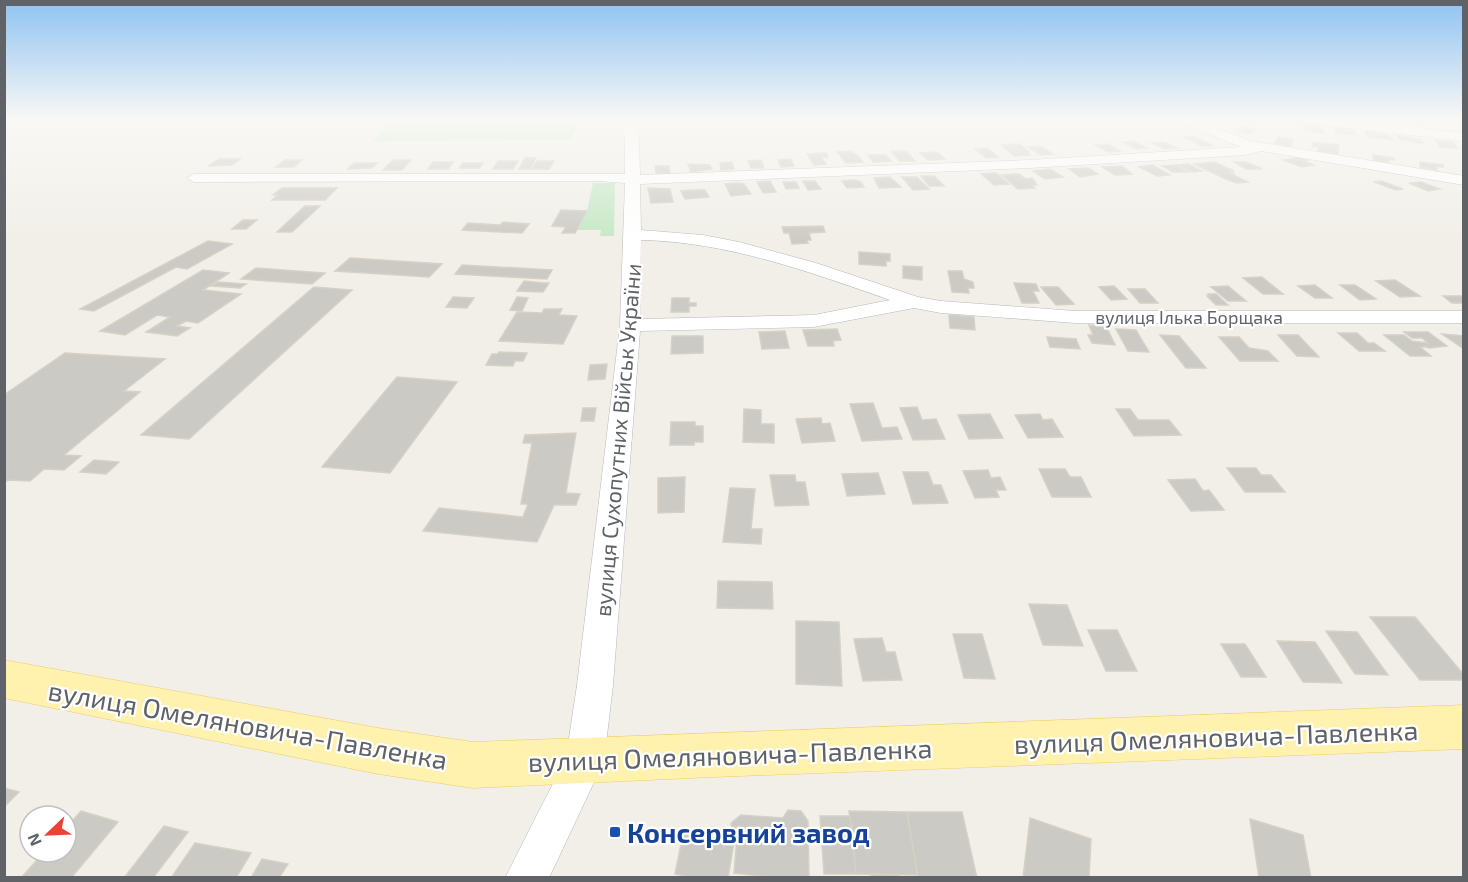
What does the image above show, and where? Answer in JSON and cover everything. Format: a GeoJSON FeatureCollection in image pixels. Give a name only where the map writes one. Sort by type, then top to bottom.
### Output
{"type":"FeatureCollection","features":[{"type":"Feature","properties":{"kind":"main road","name":"вулиця Омеляновича-Павленка"},"geometry":{"type":"LineString","coordinates":[[4,679],[378,751],[473,765],[1464,727]]}},
{"type":"Feature","properties":{"kind":"street","name":"вулиця Сухопутних Військ України"},"geometry":{"type":"LineString","coordinates":[[585,761],[614,508],[630,325],[633,160]]}},
{"type":"Feature","properties":{"kind":"street"},"geometry":{"type":"LineString","coordinates":[[194,178],[598,177],[633,180],[1094,160]]}},
{"type":"Feature","properties":{"kind":"street"},"geometry":{"type":"LineString","coordinates":[[1346,160],[1464,181]]}},
{"type":"Feature","properties":{"kind":"street","name":"вулиця Ілька Борщака"},"geometry":{"type":"LineString","coordinates":[[633,235],[672,235],[793,261],[915,302],[941,307],[1075,317],[1464,317]]}},
{"type":"Feature","properties":{"kind":"street","name":"вулиця Ілька Борщака"},"geometry":{"type":"LineString","coordinates":[[630,325],[814,321],[915,302]]}},
{"type":"Feature","properties":{"kind":"street"},"geometry":{"type":"LineString","coordinates":[[526,878],[585,761]]}},
{"type":"Feature","properties":{"kind":"green space"},"geometry":{"type":"Polygon","coordinates":[[[593,183],[615,183],[614,236],[600,236],[601,230],[577,230],[587,211],[593,183]]]}},
{"type":"Feature","properties":{"kind":"building"},"geometry":{"type":"Polygon","coordinates":[[[217,160],[238,160],[232,165],[209,166],[217,160]]]}},
{"type":"Feature","properties":{"kind":"building"},"geometry":{"type":"Polygon","coordinates":[[[285,160],[302,160],[294,167],[276,167],[285,160]]]}},
{"type":"Feature","properties":{"kind":"building"},"geometry":{"type":"Polygon","coordinates":[[[393,160],[411,160],[402,170],[383,170],[393,160]]]}},
{"type":"Feature","properties":{"kind":"building"},"geometry":{"type":"Polygon","coordinates":[[[524,160],[535,160],[530,169],[519,169],[524,160]]]}},
{"type":"Feature","properties":{"kind":"building"},"geometry":{"type":"Polygon","coordinates":[[[761,160],[764,168],[751,168],[748,161],[761,160]]]}},
{"type":"Feature","properties":{"kind":"building"},"geometry":{"type":"Polygon","coordinates":[[[778,160],[791,160],[794,166],[781,167],[778,160]]]}},
{"type":"Feature","properties":{"kind":"building"},"geometry":{"type":"Polygon","coordinates":[[[811,160],[823,160],[826,164],[814,165],[811,160]]]}},
{"type":"Feature","properties":{"kind":"building"},"geometry":{"type":"Polygon","coordinates":[[[844,160],[863,162],[846,163],[844,160]]]}},
{"type":"Feature","properties":{"kind":"building"},"geometry":{"type":"Polygon","coordinates":[[[872,160],[891,161],[873,162],[872,160]]]}},
{"type":"Feature","properties":{"kind":"building"},"geometry":{"type":"Polygon","coordinates":[[[1283,160],[1307,160],[1303,161],[1314,165],[1302,167],[1283,160]]]}},
{"type":"Feature","properties":{"kind":"building"},"geometry":{"type":"Polygon","coordinates":[[[498,161],[518,161],[513,169],[493,169],[498,161]]]}},
{"type":"Feature","properties":{"kind":"building"},"geometry":{"type":"Polygon","coordinates":[[[537,161],[554,161],[549,169],[532,169],[537,161]]]}},
{"type":"Feature","properties":{"kind":"building"},"geometry":{"type":"Polygon","coordinates":[[[433,162],[453,162],[448,169],[428,169],[433,162]]]}},
{"type":"Feature","properties":{"kind":"building"},"geometry":{"type":"Polygon","coordinates":[[[732,162],[734,169],[721,170],[720,163],[732,162]]]}},
{"type":"Feature","properties":{"kind":"building"},"geometry":{"type":"Polygon","coordinates":[[[1214,162],[1234,171],[1229,171],[1248,182],[1237,183],[1228,180],[1194,164],[1214,162]]]}},
{"type":"Feature","properties":{"kind":"building"},"geometry":{"type":"Polygon","coordinates":[[[1234,162],[1246,162],[1262,169],[1246,169],[1234,162]]]}},
{"type":"Feature","properties":{"kind":"building"},"geometry":{"type":"Polygon","coordinates":[[[1420,162],[1443,165],[1443,167],[1437,166],[1437,170],[1420,167],[1420,162]]]}},
{"type":"Feature","properties":{"kind":"building"},"geometry":{"type":"Polygon","coordinates":[[[354,163],[377,163],[372,168],[348,169],[354,163]]]}},
{"type":"Feature","properties":{"kind":"building"},"geometry":{"type":"Polygon","coordinates":[[[463,163],[483,163],[479,168],[459,168],[463,163]]]}},
{"type":"Feature","properties":{"kind":"building"},"geometry":{"type":"Polygon","coordinates":[[[688,164],[710,165],[712,169],[691,172],[688,164]]]}},
{"type":"Feature","properties":{"kind":"building"},"geometry":{"type":"Polygon","coordinates":[[[1188,164],[1202,171],[1192,172],[1178,165],[1188,164]]]}},
{"type":"Feature","properties":{"kind":"building"},"geometry":{"type":"Polygon","coordinates":[[[1152,165],[1170,175],[1157,176],[1139,167],[1152,165]]]}},
{"type":"Feature","properties":{"kind":"building"},"geometry":{"type":"Polygon","coordinates":[[[1177,165],[1188,172],[1173,172],[1162,166],[1177,165]]]}},
{"type":"Feature","properties":{"kind":"building"},"geometry":{"type":"Polygon","coordinates":[[[655,166],[669,166],[670,173],[656,173],[655,166]]]}},
{"type":"Feature","properties":{"kind":"building"},"geometry":{"type":"Polygon","coordinates":[[[1122,166],[1132,174],[1115,175],[1102,167],[1122,166]]]}},
{"type":"Feature","properties":{"kind":"building"},"geometry":{"type":"Polygon","coordinates":[[[1089,168],[1098,174],[1080,177],[1069,169],[1089,168]]]}},
{"type":"Feature","properties":{"kind":"building"},"geometry":{"type":"Polygon","coordinates":[[[1050,169],[1063,177],[1045,179],[1033,171],[1050,169]]]}},
{"type":"Feature","properties":{"kind":"building"},"geometry":{"type":"Polygon","coordinates":[[[996,173],[1009,184],[994,185],[981,174],[996,173]]]}},
{"type":"Feature","properties":{"kind":"building"},"geometry":{"type":"Polygon","coordinates":[[[1019,174],[1026,179],[1032,178],[1037,185],[1032,185],[1035,188],[1018,189],[1001,175],[1019,174]]]}},
{"type":"Feature","properties":{"kind":"building"},"geometry":{"type":"Polygon","coordinates":[[[921,176],[934,176],[944,186],[929,186],[921,176]]]}},
{"type":"Feature","properties":{"kind":"building"},"geometry":{"type":"Polygon","coordinates":[[[890,177],[901,187],[879,188],[874,178],[890,177]]]}},
{"type":"Feature","properties":{"kind":"building"},"geometry":{"type":"Polygon","coordinates":[[[902,177],[917,177],[929,189],[913,190],[902,177]]]}},
{"type":"Feature","properties":{"kind":"building"},"geometry":{"type":"Polygon","coordinates":[[[770,181],[776,192],[763,193],[757,182],[770,181]]]}},
{"type":"Feature","properties":{"kind":"building"},"geometry":{"type":"Polygon","coordinates":[[[803,181],[815,181],[821,189],[808,190],[803,181]]]}},
{"type":"Feature","properties":{"kind":"building"},"geometry":{"type":"Polygon","coordinates":[[[842,181],[861,182],[864,187],[847,188],[842,181]]]}},
{"type":"Feature","properties":{"kind":"building"},"geometry":{"type":"Polygon","coordinates":[[[1381,181],[1403,189],[1396,190],[1374,182],[1381,181]]]}},
{"type":"Feature","properties":{"kind":"building"},"geometry":{"type":"Polygon","coordinates":[[[783,182],[796,182],[799,188],[786,189],[783,182]]]}},
{"type":"Feature","properties":{"kind":"building"},"geometry":{"type":"Polygon","coordinates":[[[1421,182],[1440,189],[1428,191],[1409,183],[1421,182]]]}},
{"type":"Feature","properties":{"kind":"building"},"geometry":{"type":"Polygon","coordinates":[[[725,184],[744,184],[751,194],[731,196],[725,184]]]}},
{"type":"Feature","properties":{"kind":"building"},"geometry":{"type":"Polygon","coordinates":[[[282,188],[337,188],[325,200],[272,200],[278,195],[273,195],[282,188]]]}},
{"type":"Feature","properties":{"kind":"building"},"geometry":{"type":"Polygon","coordinates":[[[648,188],[670,189],[673,202],[651,203],[648,188]]]}},
{"type":"Feature","properties":{"kind":"building"},"geometry":{"type":"Polygon","coordinates":[[[705,190],[709,197],[685,199],[681,191],[705,190]]]}},
{"type":"Feature","properties":{"kind":"building"},"geometry":{"type":"Polygon","coordinates":[[[305,206],[320,206],[292,232],[277,232],[305,206]]]}},
{"type":"Feature","properties":{"kind":"building"},"geometry":{"type":"Polygon","coordinates":[[[561,210],[587,211],[575,233],[562,233],[566,227],[552,226],[561,210]]]}},
{"type":"Feature","properties":{"kind":"building"},"geometry":{"type":"Polygon","coordinates":[[[243,220],[257,220],[246,229],[232,229],[243,220]]]}},
{"type":"Feature","properties":{"kind":"building"},"geometry":{"type":"Polygon","coordinates":[[[503,222],[529,224],[522,233],[462,230],[468,223],[500,225],[503,222]]]}},
{"type":"Feature","properties":{"kind":"building"},"geometry":{"type":"Polygon","coordinates":[[[823,226],[825,232],[809,233],[811,240],[807,240],[808,243],[792,244],[789,233],[784,233],[782,227],[823,226]]]}},
{"type":"Feature","properties":{"kind":"building"},"geometry":{"type":"Polygon","coordinates":[[[208,241],[232,244],[187,269],[176,267],[94,311],[80,309],[208,241]]]}},
{"type":"Feature","properties":{"kind":"building"},"geometry":{"type":"Polygon","coordinates":[[[859,252],[890,254],[890,261],[886,261],[886,266],[859,264],[859,252]]]}},
{"type":"Feature","properties":{"kind":"building"},"geometry":{"type":"Polygon","coordinates":[[[350,258],[442,264],[429,277],[335,271],[350,258]]]}},
{"type":"Feature","properties":{"kind":"building"},"geometry":{"type":"Polygon","coordinates":[[[462,265],[552,270],[547,279],[455,274],[462,265]]]}},
{"type":"Feature","properties":{"kind":"building"},"geometry":{"type":"Polygon","coordinates":[[[903,266],[922,267],[922,280],[903,278],[903,266]]]}},
{"type":"Feature","properties":{"kind":"building"},"geometry":{"type":"Polygon","coordinates":[[[256,268],[325,273],[312,284],[241,279],[256,268]]]}},
{"type":"Feature","properties":{"kind":"building"},"geometry":{"type":"Polygon","coordinates":[[[203,270],[229,273],[203,290],[241,294],[198,323],[186,321],[177,326],[190,328],[177,336],[146,332],[170,317],[157,315],[125,335],[100,331],[203,270]]]}},
{"type":"Feature","properties":{"kind":"building"},"geometry":{"type":"Polygon","coordinates":[[[948,271],[962,271],[964,279],[973,282],[974,288],[968,288],[969,293],[952,292],[948,271]]]}},
{"type":"Feature","properties":{"kind":"building"},"geometry":{"type":"Polygon","coordinates":[[[1262,277],[1283,294],[1263,294],[1243,278],[1262,277]]]}},
{"type":"Feature","properties":{"kind":"building"},"geometry":{"type":"Polygon","coordinates":[[[1395,280],[1420,296],[1400,297],[1376,281],[1395,280]]]}},
{"type":"Feature","properties":{"kind":"building"},"geometry":{"type":"Polygon","coordinates":[[[524,281],[549,283],[543,292],[517,291],[524,281]]]}},
{"type":"Feature","properties":{"kind":"building"},"geometry":{"type":"Polygon","coordinates":[[[218,282],[246,284],[240,288],[211,286],[218,282]]]}},
{"type":"Feature","properties":{"kind":"building"},"geometry":{"type":"Polygon","coordinates":[[[1014,283],[1036,284],[1039,291],[1033,291],[1039,303],[1022,303],[1014,283]]]}},
{"type":"Feature","properties":{"kind":"building"},"geometry":{"type":"Polygon","coordinates":[[[1315,285],[1332,298],[1315,298],[1298,286],[1315,285]]]}},
{"type":"Feature","properties":{"kind":"building"},"geometry":{"type":"Polygon","coordinates":[[[1340,285],[1355,285],[1376,299],[1360,300],[1340,285]]]}},
{"type":"Feature","properties":{"kind":"building"},"geometry":{"type":"Polygon","coordinates":[[[1114,286],[1127,299],[1111,300],[1099,287],[1114,286]]]}},
{"type":"Feature","properties":{"kind":"building"},"geometry":{"type":"Polygon","coordinates":[[[1228,286],[1246,301],[1228,301],[1211,287],[1228,286]]]}},
{"type":"Feature","properties":{"kind":"building"},"geometry":{"type":"Polygon","coordinates":[[[314,287],[352,290],[189,439],[141,435],[314,287]]]}},
{"type":"Feature","properties":{"kind":"building"},"geometry":{"type":"Polygon","coordinates":[[[1041,287],[1058,287],[1074,304],[1056,305],[1041,287]]]}},
{"type":"Feature","properties":{"kind":"building"},"geometry":{"type":"Polygon","coordinates":[[[1128,289],[1145,289],[1158,303],[1140,303],[1128,289]]]}},
{"type":"Feature","properties":{"kind":"building"},"geometry":{"type":"Polygon","coordinates":[[[1208,294],[1216,294],[1228,305],[1216,305],[1207,296],[1210,296],[1208,294]]]}},
{"type":"Feature","properties":{"kind":"building"},"geometry":{"type":"Polygon","coordinates":[[[1443,296],[1464,296],[1464,303],[1452,303],[1443,296]]]}},
{"type":"Feature","properties":{"kind":"building"},"geometry":{"type":"Polygon","coordinates":[[[453,297],[474,298],[467,308],[446,307],[453,297]]]}},
{"type":"Feature","properties":{"kind":"building"},"geometry":{"type":"Polygon","coordinates":[[[517,297],[528,298],[522,311],[510,310],[517,297]]]}},
{"type":"Feature","properties":{"kind":"building"},"geometry":{"type":"Polygon","coordinates":[[[672,298],[689,298],[689,303],[696,303],[696,306],[689,306],[689,312],[671,312],[672,298]]]}},
{"type":"Feature","properties":{"kind":"building"},"geometry":{"type":"Polygon","coordinates":[[[544,309],[562,309],[559,315],[577,316],[563,344],[499,341],[517,312],[542,313],[544,309]]]}},
{"type":"Feature","properties":{"kind":"building"},"geometry":{"type":"Polygon","coordinates":[[[949,315],[974,317],[975,330],[950,328],[949,315]]]}},
{"type":"Feature","properties":{"kind":"building"},"geometry":{"type":"Polygon","coordinates":[[[1089,325],[1106,326],[1115,345],[1092,343],[1088,335],[1093,335],[1089,325]]]}},
{"type":"Feature","properties":{"kind":"building"},"geometry":{"type":"Polygon","coordinates":[[[837,329],[841,340],[833,341],[834,346],[808,346],[803,330],[837,329]]]}},
{"type":"Feature","properties":{"kind":"building"},"geometry":{"type":"Polygon","coordinates":[[[1116,329],[1136,330],[1149,352],[1128,351],[1116,329]]]}},
{"type":"Feature","properties":{"kind":"building"},"geometry":{"type":"Polygon","coordinates":[[[785,331],[789,348],[762,349],[759,332],[785,331]]]}},
{"type":"Feature","properties":{"kind":"building"},"geometry":{"type":"Polygon","coordinates":[[[1404,332],[1428,332],[1447,346],[1420,347],[1431,356],[1410,356],[1384,335],[1404,335],[1412,341],[1428,343],[1422,338],[1412,338],[1404,332]]]}},
{"type":"Feature","properties":{"kind":"building"},"geometry":{"type":"Polygon","coordinates":[[[1338,333],[1357,333],[1368,343],[1374,343],[1385,351],[1359,351],[1338,333]]]}},
{"type":"Feature","properties":{"kind":"building"},"geometry":{"type":"Polygon","coordinates":[[[1442,334],[1464,336],[1464,349],[1442,334]]]}},
{"type":"Feature","properties":{"kind":"building"},"geometry":{"type":"Polygon","coordinates":[[[1160,335],[1179,336],[1206,368],[1186,368],[1160,335]]]}},
{"type":"Feature","properties":{"kind":"building"},"geometry":{"type":"Polygon","coordinates":[[[1278,335],[1298,335],[1319,357],[1297,356],[1278,335]]]}},
{"type":"Feature","properties":{"kind":"building"},"geometry":{"type":"Polygon","coordinates":[[[672,336],[703,336],[703,353],[671,354],[672,336]]]}},
{"type":"Feature","properties":{"kind":"building"},"geometry":{"type":"Polygon","coordinates":[[[1047,337],[1076,339],[1080,349],[1050,347],[1047,337]]]}},
{"type":"Feature","properties":{"kind":"building"},"geometry":{"type":"Polygon","coordinates":[[[1219,337],[1239,337],[1249,348],[1268,351],[1278,361],[1240,361],[1219,337]]]}},
{"type":"Feature","properties":{"kind":"building"},"geometry":{"type":"Polygon","coordinates":[[[65,353],[165,359],[124,391],[140,392],[64,455],[81,456],[64,470],[44,469],[30,481],[8,480],[4,483],[4,395],[65,353]]]}},
{"type":"Feature","properties":{"kind":"building"},"geometry":{"type":"Polygon","coordinates":[[[527,353],[523,361],[515,361],[513,366],[486,365],[492,354],[527,353]]]}},
{"type":"Feature","properties":{"kind":"building"},"geometry":{"type":"Polygon","coordinates":[[[607,364],[605,379],[588,380],[590,365],[607,364]]]}},
{"type":"Feature","properties":{"kind":"building"},"geometry":{"type":"Polygon","coordinates":[[[397,377],[457,382],[390,473],[322,467],[397,377]]]}},
{"type":"Feature","properties":{"kind":"building"},"geometry":{"type":"Polygon","coordinates":[[[873,403],[882,428],[897,427],[902,439],[862,441],[850,404],[873,403]]]}},
{"type":"Feature","properties":{"kind":"building"},"geometry":{"type":"Polygon","coordinates":[[[917,407],[922,420],[936,419],[945,439],[913,440],[900,408],[917,407]]]}},
{"type":"Feature","properties":{"kind":"building"},"geometry":{"type":"Polygon","coordinates":[[[583,408],[596,408],[594,421],[581,421],[583,408]]]}},
{"type":"Feature","properties":{"kind":"building"},"geometry":{"type":"Polygon","coordinates":[[[744,409],[761,410],[761,424],[774,424],[774,443],[743,442],[744,409]]]}},
{"type":"Feature","properties":{"kind":"building"},"geometry":{"type":"Polygon","coordinates":[[[1116,409],[1130,409],[1138,420],[1169,420],[1181,435],[1134,436],[1116,409]]]}},
{"type":"Feature","properties":{"kind":"building"},"geometry":{"type":"Polygon","coordinates":[[[990,414],[1003,438],[969,439],[958,415],[990,414]]]}},
{"type":"Feature","properties":{"kind":"building"},"geometry":{"type":"Polygon","coordinates":[[[1040,414],[1043,420],[1052,419],[1063,437],[1028,438],[1015,415],[1040,414]]]}},
{"type":"Feature","properties":{"kind":"building"},"geometry":{"type":"Polygon","coordinates":[[[821,418],[822,424],[830,423],[835,441],[802,443],[796,419],[821,418]]]}},
{"type":"Feature","properties":{"kind":"building"},"geometry":{"type":"Polygon","coordinates":[[[671,422],[695,422],[695,426],[703,426],[703,442],[694,442],[694,445],[670,445],[671,422]]]}},
{"type":"Feature","properties":{"kind":"building"},"geometry":{"type":"Polygon","coordinates":[[[576,433],[566,493],[580,494],[576,505],[554,505],[537,542],[423,531],[439,508],[523,517],[528,504],[521,504],[532,443],[523,443],[525,435],[576,433]]]}},
{"type":"Feature","properties":{"kind":"building"},"geometry":{"type":"Polygon","coordinates":[[[94,460],[119,462],[106,474],[80,472],[94,460]]]}},
{"type":"Feature","properties":{"kind":"building"},"geometry":{"type":"Polygon","coordinates":[[[1227,468],[1256,468],[1261,475],[1271,475],[1285,492],[1245,492],[1227,468]]]}},
{"type":"Feature","properties":{"kind":"building"},"geometry":{"type":"Polygon","coordinates":[[[1039,469],[1065,469],[1070,477],[1081,477],[1091,497],[1052,497],[1039,469]]]}},
{"type":"Feature","properties":{"kind":"building"},"geometry":{"type":"Polygon","coordinates":[[[988,470],[991,478],[1000,477],[1006,490],[996,490],[999,497],[975,498],[963,471],[988,470]]]}},
{"type":"Feature","properties":{"kind":"building"},"geometry":{"type":"Polygon","coordinates":[[[903,472],[928,472],[933,485],[941,485],[948,503],[913,504],[903,472]]]}},
{"type":"Feature","properties":{"kind":"building"},"geometry":{"type":"Polygon","coordinates":[[[878,473],[885,494],[847,496],[842,474],[878,473]]]}},
{"type":"Feature","properties":{"kind":"building"},"geometry":{"type":"Polygon","coordinates":[[[770,475],[795,475],[796,482],[805,482],[809,505],[775,506],[770,475]]]}},
{"type":"Feature","properties":{"kind":"building"},"geometry":{"type":"Polygon","coordinates":[[[685,477],[684,512],[658,513],[658,478],[685,477]]]}},
{"type":"Feature","properties":{"kind":"building"},"geometry":{"type":"Polygon","coordinates":[[[1195,479],[1203,491],[1209,490],[1224,510],[1191,511],[1168,480],[1195,479]]]}},
{"type":"Feature","properties":{"kind":"building"},"geometry":{"type":"Polygon","coordinates":[[[730,488],[755,489],[751,529],[762,529],[761,544],[723,542],[730,488]]]}},
{"type":"Feature","properties":{"kind":"building"},"geometry":{"type":"Polygon","coordinates":[[[718,581],[772,582],[773,609],[717,608],[718,581]]]}},
{"type":"Feature","properties":{"kind":"building"},"geometry":{"type":"Polygon","coordinates":[[[1029,604],[1067,605],[1083,646],[1043,645],[1029,604]]]}},
{"type":"Feature","properties":{"kind":"building"},"geometry":{"type":"Polygon","coordinates":[[[1370,617],[1415,617],[1464,675],[1464,680],[1420,680],[1370,617]]]}},
{"type":"Feature","properties":{"kind":"building"},"geometry":{"type":"Polygon","coordinates":[[[796,621],[839,622],[842,686],[796,684],[796,621]]]}},
{"type":"Feature","properties":{"kind":"building"},"geometry":{"type":"Polygon","coordinates":[[[1088,630],[1117,630],[1137,671],[1106,671],[1088,630]]]}},
{"type":"Feature","properties":{"kind":"building"},"geometry":{"type":"Polygon","coordinates":[[[1326,631],[1357,632],[1388,675],[1355,674],[1326,631]]]}},
{"type":"Feature","properties":{"kind":"building"},"geometry":{"type":"Polygon","coordinates":[[[953,634],[982,634],[995,679],[964,678],[953,634]]]}},
{"type":"Feature","properties":{"kind":"building"},"geometry":{"type":"Polygon","coordinates":[[[882,638],[886,652],[895,652],[902,680],[863,681],[854,639],[882,638]]]}},
{"type":"Feature","properties":{"kind":"building"},"geometry":{"type":"Polygon","coordinates":[[[1277,641],[1315,642],[1342,683],[1303,682],[1277,641]]]}},
{"type":"Feature","properties":{"kind":"building"},"geometry":{"type":"Polygon","coordinates":[[[1221,644],[1245,644],[1266,677],[1241,677],[1221,644]]]}},
{"type":"Feature","properties":{"kind":"building"},"geometry":{"type":"Polygon","coordinates":[[[4,788],[19,792],[4,807],[4,788]]]}},
{"type":"Feature","properties":{"kind":"building"},"geometry":{"type":"Polygon","coordinates":[[[788,810],[801,811],[808,821],[809,878],[780,878],[734,873],[737,837],[732,833],[731,823],[741,815],[783,818],[788,810]]]}},
{"type":"Feature","properties":{"kind":"building"},"geometry":{"type":"Polygon","coordinates":[[[81,811],[118,822],[71,878],[21,878],[33,864],[78,864],[78,814],[81,811]]]}},
{"type":"Feature","properties":{"kind":"building"},"geometry":{"type":"Polygon","coordinates":[[[849,811],[907,812],[918,875],[856,874],[849,811]]]}},
{"type":"Feature","properties":{"kind":"building"},"geometry":{"type":"Polygon","coordinates":[[[907,812],[962,812],[977,878],[918,878],[907,812]]]}},
{"type":"Feature","properties":{"kind":"building"},"geometry":{"type":"Polygon","coordinates":[[[820,816],[850,816],[856,874],[824,874],[820,816]]]}},
{"type":"Feature","properties":{"kind":"building"},"geometry":{"type":"Polygon","coordinates":[[[1030,818],[1091,839],[1089,878],[1023,878],[1030,818]]]}},
{"type":"Feature","properties":{"kind":"building"},"geometry":{"type":"Polygon","coordinates":[[[1250,819],[1303,835],[1311,878],[1259,878],[1250,819]]]}},
{"type":"Feature","properties":{"kind":"building"},"geometry":{"type":"Polygon","coordinates":[[[164,826],[188,832],[153,878],[124,878],[164,826]]]}},
{"type":"Feature","properties":{"kind":"building"},"geometry":{"type":"Polygon","coordinates":[[[683,834],[734,842],[728,878],[695,878],[675,874],[683,834]]]}},
{"type":"Feature","properties":{"kind":"building"},"geometry":{"type":"Polygon","coordinates":[[[195,843],[251,853],[236,878],[171,878],[195,843]]]}},
{"type":"Feature","properties":{"kind":"building"},"geometry":{"type":"Polygon","coordinates":[[[262,859],[288,864],[279,878],[251,878],[262,859]]]}},
{"type":"Feature","properties":{"kind":"building"},"geometry":{"type":"Polygon","coordinates":[[[871,874],[899,875],[899,878],[871,878],[871,874]]]}},
{"type":"Feature","properties":{"kind":"place","name":"Консервний завод"},"geometry":{"type":"Point","coordinates":[615,832]}}]}
